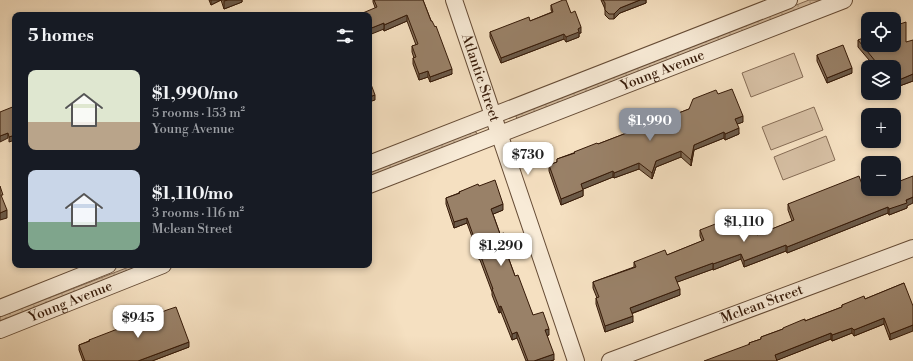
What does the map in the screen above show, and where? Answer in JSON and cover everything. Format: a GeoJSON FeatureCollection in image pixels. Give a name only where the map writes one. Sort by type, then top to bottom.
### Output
{"type":"FeatureCollection","features":[{"type":"Feature","properties":{"kind":"street","name":"Atlantic Street"},"geometry":{"type":"LineString","coordinates":[[454,0],[576,361]]}},
{"type":"Feature","properties":{"kind":"street","name":"Young Avenue"},"geometry":{"type":"LineString","coordinates":[[372,163],[789,0]]}},
{"type":"Feature","properties":{"kind":"street","name":"Young Avenue"},"geometry":{"type":"LineString","coordinates":[[372,184],[844,0]]}},
{"type":"Feature","properties":{"kind":"street","name":"Mclean Street"},"geometry":{"type":"LineString","coordinates":[[610,361],[913,248]]}},
{"type":"Feature","properties":{"kind":"street","name":"Young Avenue"},"geometry":{"type":"LineString","coordinates":[[0,308],[100,268]]}},
{"type":"Feature","properties":{"kind":"street","name":"Young Avenue"},"geometry":{"type":"LineString","coordinates":[[0,330],[151,268]]}},
{"type":"Feature","properties":{"kind":"shaded area"},"geometry":{"type":"Polygon","coordinates":[[[809,0],[823,0],[518,119],[516,117],[516,115],[809,0]]]}},
{"type":"Feature","properties":{"kind":"shaded area"},"geometry":{"type":"Polygon","coordinates":[[[794,53],[803,77],[751,97],[742,73],[794,53]]]}},
{"type":"Feature","properties":{"kind":"shaded area"},"geometry":{"type":"Polygon","coordinates":[[[814,107],[823,130],[771,150],[762,127],[814,107]]]}},
{"type":"Feature","properties":{"kind":"shaded area"},"geometry":{"type":"Polygon","coordinates":[[[474,131],[477,133],[476,136],[372,177],[372,171],[474,131]]]}},
{"type":"Feature","properties":{"kind":"shaded area"},"geometry":{"type":"Polygon","coordinates":[[[826,136],[835,160],[783,180],[774,157],[826,136]]]}},
{"type":"Feature","properties":{"kind":"shaded area"},"geometry":{"type":"Polygon","coordinates":[[[126,268],[139,268],[0,322],[0,317],[126,268]]]}},
{"type":"Feature","properties":{"kind":"building"},"geometry":{"type":"Polygon","coordinates":[[[374,0],[423,0],[431,21],[435,27],[436,26],[452,69],[430,77],[428,71],[419,74],[413,58],[416,57],[412,46],[418,44],[407,15],[384,25],[384,23],[372,28],[372,12],[365,12],[377,7],[374,0]]]}},
{"type":"Feature","properties":{"kind":"building"},"geometry":{"type":"Polygon","coordinates":[[[566,0],[571,13],[575,11],[581,27],[578,29],[579,32],[566,37],[564,34],[501,58],[490,32],[529,17],[530,21],[553,12],[551,5],[566,0]]]}},
{"type":"Feature","properties":{"kind":"building"},"geometry":{"type":"Polygon","coordinates":[[[603,0],[640,0],[620,8],[614,14],[609,14],[605,10],[605,3],[603,0]]]}},
{"type":"Feature","properties":{"kind":"building"},"geometry":{"type":"Polygon","coordinates":[[[906,22],[906,42],[913,40],[913,74],[901,79],[901,60],[874,60],[868,52],[901,52],[901,24],[906,22]]]}},
{"type":"Feature","properties":{"kind":"building"},"geometry":{"type":"Polygon","coordinates":[[[843,45],[852,68],[827,78],[817,55],[843,45]]]}},
{"type":"Feature","properties":{"kind":"building"},"geometry":{"type":"Polygon","coordinates":[[[372,87],[375,95],[372,96],[372,87]]]}},
{"type":"Feature","properties":{"kind":"building"},"geometry":{"type":"Polygon","coordinates":[[[732,89],[743,116],[735,119],[739,128],[725,134],[724,132],[694,145],[691,160],[681,151],[656,161],[652,173],[639,163],[614,173],[613,171],[581,184],[583,190],[561,199],[549,165],[557,162],[557,159],[689,109],[693,99],[716,90],[718,94],[732,89]]]}},
{"type":"Feature","properties":{"kind":"building"},"geometry":{"type":"Polygon","coordinates":[[[12,107],[12,136],[9,137],[8,133],[0,136],[0,112],[12,107]]]}},
{"type":"Feature","properties":{"kind":"building"},"geometry":{"type":"Polygon","coordinates":[[[859,176],[861,182],[861,196],[901,196],[901,181],[913,176],[913,197],[906,200],[907,203],[889,209],[888,207],[787,247],[786,245],[744,261],[741,254],[675,277],[680,289],[630,308],[633,316],[605,326],[596,298],[599,297],[593,282],[636,267],[634,262],[665,250],[667,255],[704,240],[700,230],[723,221],[727,231],[749,223],[753,233],[756,233],[757,235],[794,220],[788,204],[859,176]]]}},
{"type":"Feature","properties":{"kind":"building"},"geometry":{"type":"Polygon","coordinates":[[[495,180],[503,204],[491,209],[500,234],[504,233],[508,245],[504,246],[515,276],[518,275],[533,315],[543,312],[549,329],[545,330],[554,354],[534,361],[528,361],[517,332],[512,334],[501,306],[499,307],[480,254],[474,247],[476,243],[467,218],[454,222],[446,198],[478,184],[479,186],[495,180]]]}},
{"type":"Feature","properties":{"kind":"building"},"geometry":{"type":"Polygon","coordinates":[[[0,186],[3,195],[1,195],[7,210],[0,213],[0,186]]]}},
{"type":"Feature","properties":{"kind":"building"},"geometry":{"type":"Polygon","coordinates":[[[904,283],[913,306],[913,325],[890,334],[884,318],[854,330],[852,328],[832,335],[831,333],[775,355],[777,361],[704,361],[750,344],[749,343],[761,339],[761,337],[802,320],[805,319],[805,321],[842,307],[842,305],[864,296],[865,299],[904,283]]]}},
{"type":"Feature","properties":{"kind":"building"},"geometry":{"type":"Polygon","coordinates":[[[176,307],[189,342],[138,361],[85,361],[79,345],[176,307]]]}}]}
